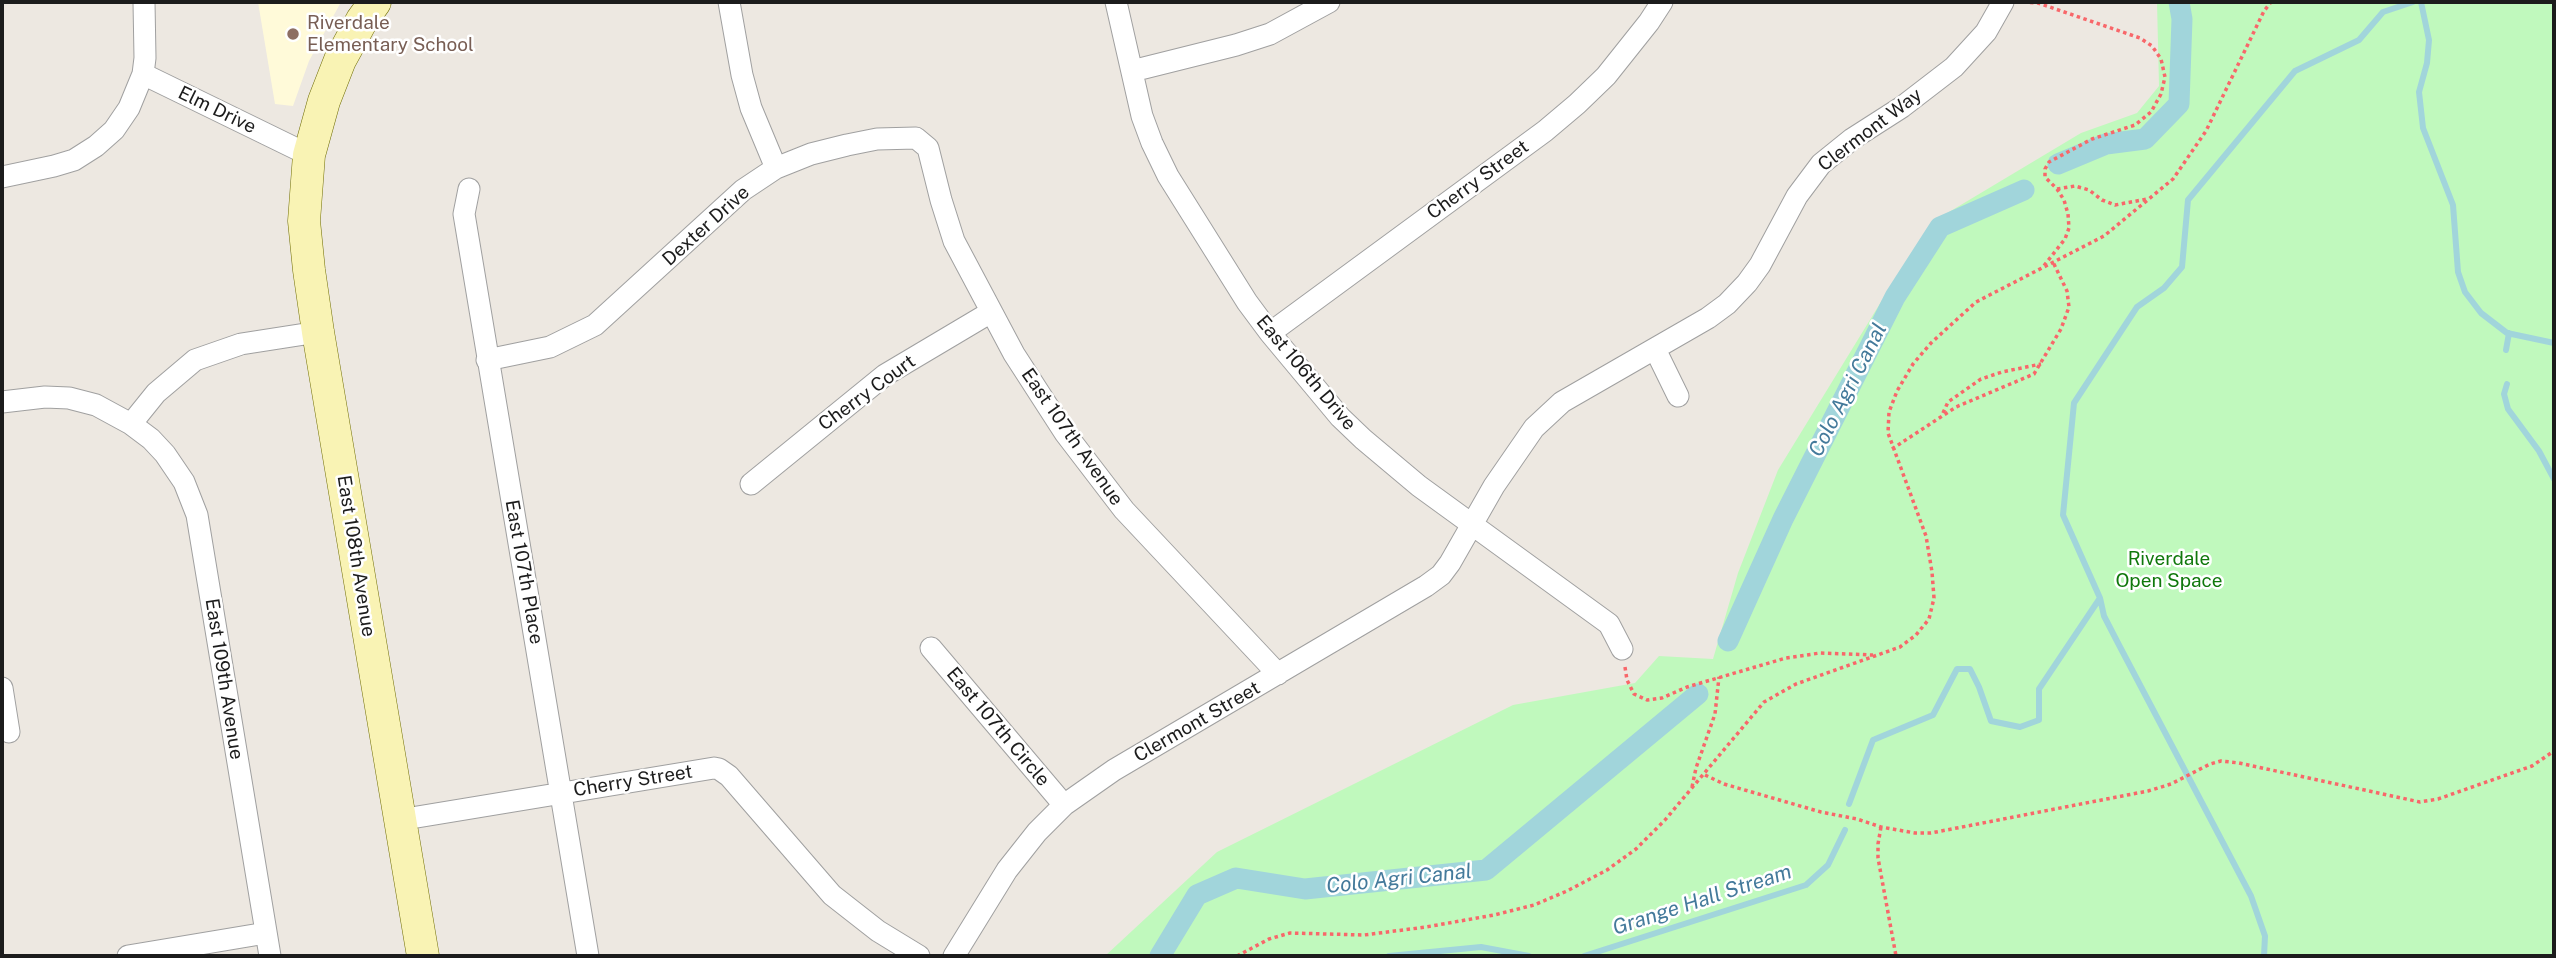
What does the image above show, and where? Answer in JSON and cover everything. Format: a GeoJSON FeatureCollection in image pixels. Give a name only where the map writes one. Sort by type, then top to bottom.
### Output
{"type":"FeatureCollection","features":[{"type":"Feature","properties":{"kind":"street"},"geometry":{"type":"LineString","coordinates":[[2,177],[74,160],[114,130],[130,108],[143,74],[146,36],[144,2]]}},
{"type":"Feature","properties":{"kind":"street"},"geometry":{"type":"LineString","coordinates":[[309,155],[324,101],[340,60],[375,2]]}},
{"type":"Feature","properties":{"kind":"street"},"geometry":{"type":"LineString","coordinates":[[729,2],[751,108],[776,168]]}},
{"type":"Feature","properties":{"kind":"street","name":"East 106th Drive"},"geometry":{"type":"LineString","coordinates":[[1116,2],[1146,125],[1168,176],[1247,302],[1270,333],[1340,417],[1363,439],[1419,486],[1609,624],[1622,649]]}},
{"type":"Feature","properties":{"kind":"street"},"geometry":{"type":"LineString","coordinates":[[1132,71],[1236,46],[1270,34],[1329,2]]}},
{"type":"Feature","properties":{"kind":"street","name":"Cherry Street"},"geometry":{"type":"LineString","coordinates":[[1270,333],[1569,110],[1606,76],[1662,2]]}},
{"type":"Feature","properties":{"kind":"street","name":"Clermont Way"},"geometry":{"type":"LineString","coordinates":[[1471,523],[1522,444],[1550,412],[1727,304],[1760,265],[1797,196],[1821,164],[1954,67],[1986,32],[2003,2]]}},
{"type":"Feature","properties":{"kind":"street","name":"Elm Drive"},"geometry":{"type":"LineString","coordinates":[[143,74],[309,155]]}},
{"type":"Feature","properties":{"kind":"street","name":"Dexter Drive"},"geometry":{"type":"LineString","coordinates":[[488,360],[550,347],[595,325],[743,190],[776,168],[802,157],[847,145],[907,136],[922,141],[928,148],[931,159]]}},
{"type":"Feature","properties":{"kind":"street","name":"East 108th Avenue"},"geometry":{"type":"LineString","coordinates":[[309,155],[304,221],[309,270],[423,956]]}},
{"type":"Feature","properties":{"kind":"street","name":"East 107th Avenue"},"geometry":{"type":"LineString","coordinates":[[931,159],[940,200],[954,241],[991,312],[1065,433],[1124,510],[1278,674]]}},
{"type":"Feature","properties":{"kind":"street","name":"East 107th Place"},"geometry":{"type":"LineString","coordinates":[[469,189],[464,214],[588,956]]}},
{"type":"Feature","properties":{"kind":"street","name":"Cherry Court"},"geometry":{"type":"LineString","coordinates":[[751,484],[885,375],[991,312]]}},
{"type":"Feature","properties":{"kind":"street"},"geometry":{"type":"LineString","coordinates":[[131,424],[156,393],[195,360],[242,344],[318,332]]}},
{"type":"Feature","properties":{"kind":"street"},"geometry":{"type":"LineString","coordinates":[[1655,349],[1678,396]]}},
{"type":"Feature","properties":{"kind":"street","name":"East 109th Avenue"},"geometry":{"type":"LineString","coordinates":[[2,402],[45,397],[69,398],[96,405],[131,424],[165,454],[184,482],[197,515],[270,956]]}},
{"type":"Feature","properties":{"kind":"street","name":"Clermont Street"},"geometry":{"type":"LineString","coordinates":[[954,956],[1007,870],[1037,832],[1065,805],[1114,770],[1441,575],[1471,523]]}},
{"type":"Feature","properties":{"kind":"street","name":"East 107th Circle"},"geometry":{"type":"LineString","coordinates":[[932,648],[1065,805]]}},
{"type":"Feature","properties":{"kind":"street"},"geometry":{"type":"LineString","coordinates":[[2,688],[9,732]]}},
{"type":"Feature","properties":{"kind":"street","name":"Cherry Street"},"geometry":{"type":"LineString","coordinates":[[399,820],[719,769],[729,776],[832,895],[878,931],[919,956]]}},
{"type":"Feature","properties":{"kind":"street"},"geometry":{"type":"LineString","coordinates":[[128,956],[266,933]]}},
{"type":"Feature","properties":{"kind":"path"},"geometry":{"type":"LineString","coordinates":[[2023,2],[2038,3],[2140,38],[2152,47],[2161,59],[2165,76],[2161,94],[2151,112],[2135,125],[2092,139],[2049,162],[2045,177],[2057,189],[2068,214],[2069,228],[2065,239],[2041,269]]}},
{"type":"Feature","properties":{"kind":"path"},"geometry":{"type":"LineString","coordinates":[[1237,956],[1269,939],[1290,933],[1364,935],[1493,915],[1534,905],[1567,891],[1607,870],[1636,849],[1665,820],[1764,702],[1796,684],[1900,647],[1916,635],[1929,619],[1934,598],[1926,536],[1888,433],[1889,412],[1897,391],[1922,354],[1952,322],[1976,302],[2104,236],[2172,179],[2206,131],[2264,11],[2272,2]]}},
{"type":"Feature","properties":{"kind":"path"},"geometry":{"type":"LineString","coordinates":[[2057,189],[2075,186],[2089,190],[2102,200],[2115,205],[2151,198]]}},
{"type":"Feature","properties":{"kind":"path"},"geometry":{"type":"LineString","coordinates":[[1892,449],[1955,407],[2034,374],[2061,329],[2069,307],[2067,291],[2053,262]]}},
{"type":"Feature","properties":{"kind":"path"},"geometry":{"type":"LineString","coordinates":[[1942,415],[1948,402],[1981,379],[2042,363]]}},
{"type":"Feature","properties":{"kind":"path"},"geometry":{"type":"LineString","coordinates":[[1622,649],[1627,680],[1634,694],[1647,699],[1662,698],[1718,677],[1797,656],[1820,653],[1875,655]]}},
{"type":"Feature","properties":{"kind":"path"},"geometry":{"type":"LineString","coordinates":[[1691,789],[1715,714],[1718,677]]}},
{"type":"Feature","properties":{"kind":"path"},"geometry":{"type":"LineString","coordinates":[[1704,775],[1724,784],[1881,827],[1931,833],[2148,791],[2179,780],[2210,764],[2230,761],[2420,802],[2438,799],[2532,766],[2554,751]]}},
{"type":"Feature","properties":{"kind":"path"},"geometry":{"type":"LineString","coordinates":[[1881,827],[1878,858],[1896,956]]}},
{"type":"Feature","properties":{"kind":"shaded area","name":"Riverdale Elementary School"},"geometry":{"type":"Polygon","coordinates":[[[258,2],[341,2],[309,61],[293,106],[275,104],[258,2]]]}},
{"type":"Feature","properties":{"kind":"green space","name":"Riverdale Open Space"},"geometry":{"type":"Polygon","coordinates":[[[2157,2],[2554,2],[2554,956],[1105,956],[1217,852],[1513,705],[1635,683],[1659,656],[1713,659],[1738,573],[1778,470],[1895,279],[1934,221],[2081,133],[2137,113],[2159,86],[2157,2]]]}},
{"type":"Feature","properties":{"kind":"waterway","name":"Colo Agri Canal"},"geometry":{"type":"LineString","coordinates":[[2058,164],[2106,144],[2145,139],[2179,104],[2182,19],[2179,2]]}},
{"type":"Feature","properties":{"kind":"waterway","name":"Grange Hall Stream"},"geometry":{"type":"LineString","coordinates":[[1849,804],[1873,740],[1933,715],[1957,669],[1970,669],[1991,721],[2020,727],[2039,720],[2039,689],[2100,598],[2063,515],[2074,403],[2137,307],[2164,288],[2182,267],[2188,200],[2295,71],[2359,40],[2383,12],[2413,2]]}},
{"type":"Feature","properties":{"kind":"waterway"},"geometry":{"type":"LineString","coordinates":[[2421,2],[2429,40],[2427,63],[2419,92],[2423,128],[2453,205],[2458,272],[2465,292],[2481,313],[2507,333],[2554,343]]}},
{"type":"Feature","properties":{"kind":"waterway","name":"Colo Agri Canal"},"geometry":{"type":"LineString","coordinates":[[1728,641],[1783,519],[1895,297],[1940,227],[2024,190]]}},
{"type":"Feature","properties":{"kind":"waterway"},"geometry":{"type":"LineString","coordinates":[[2506,350],[2509,333]]}},
{"type":"Feature","properties":{"kind":"waterway"},"geometry":{"type":"LineString","coordinates":[[2507,384],[2504,394],[2508,409],[2539,451],[2554,479]]}},
{"type":"Feature","properties":{"kind":"waterway"},"geometry":{"type":"LineString","coordinates":[[2100,598],[2104,616],[2251,896],[2265,936],[2264,956]]}},
{"type":"Feature","properties":{"kind":"waterway","name":"Colo Agri Canal"},"geometry":{"type":"LineString","coordinates":[[1160,956],[1197,895],[1236,878],[1305,889],[1486,870],[1698,694]]}},
{"type":"Feature","properties":{"kind":"waterway","name":"Grange Hall Stream"},"geometry":{"type":"LineString","coordinates":[[1584,956],[1806,885],[1828,865],[1845,830]]}},
{"type":"Feature","properties":{"kind":"waterway","name":"Grange Hall Stream"},"geometry":{"type":"LineString","coordinates":[[1389,956],[1481,947],[1529,956]]}},
{"type":"Feature","properties":{"kind":"place","name":"Riverdale Elementary School"},"geometry":{"type":"Point","coordinates":[293,34]}}]}
